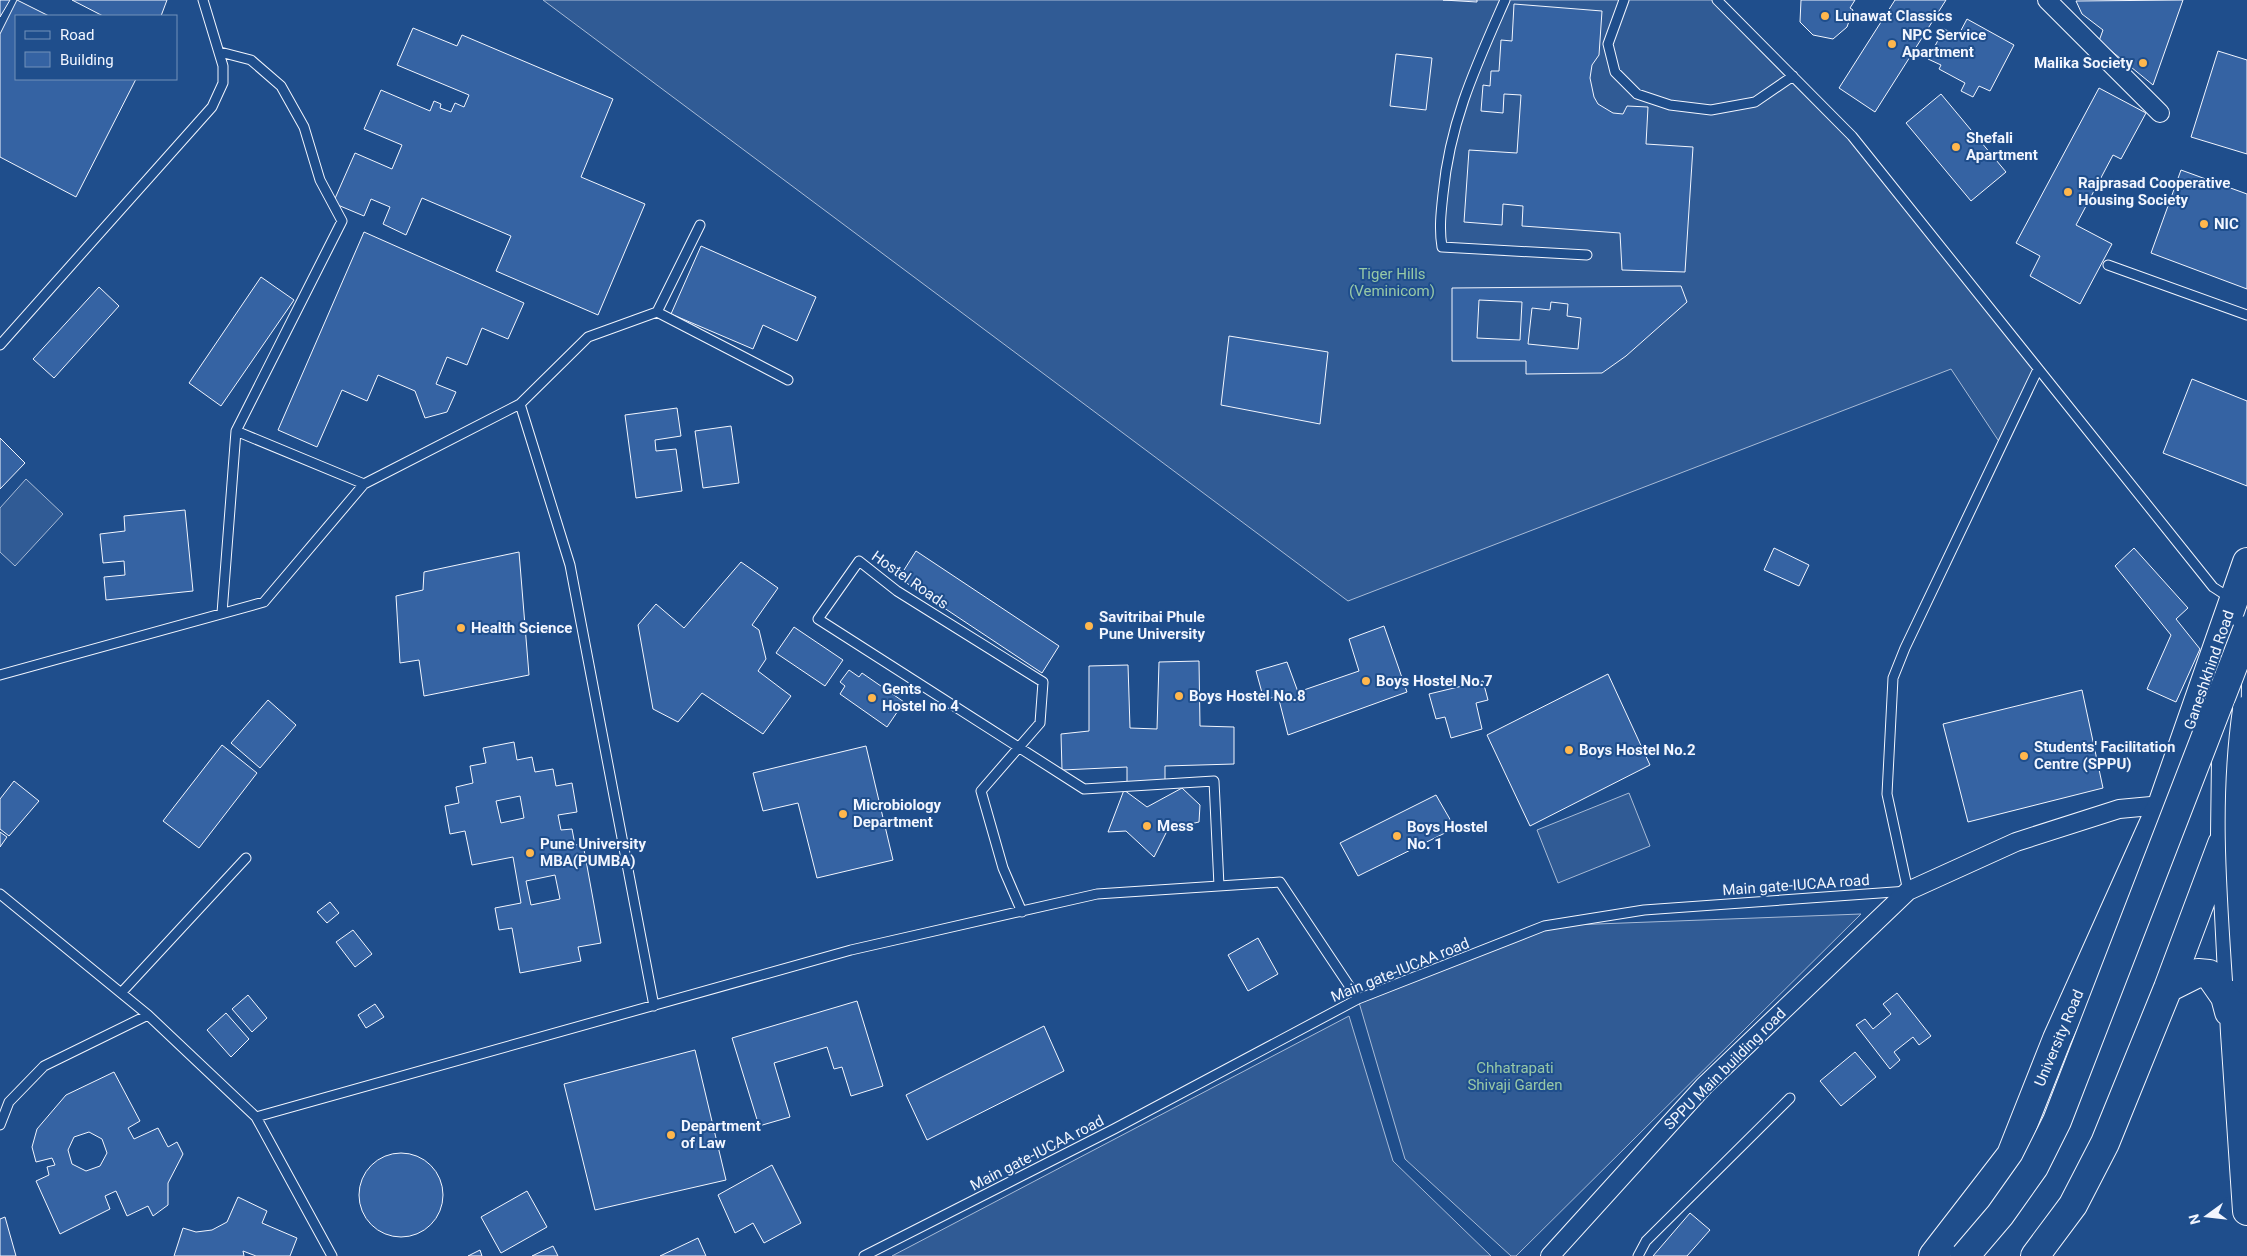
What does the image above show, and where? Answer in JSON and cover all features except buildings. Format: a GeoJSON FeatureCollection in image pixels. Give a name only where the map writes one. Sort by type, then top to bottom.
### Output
{"type":"FeatureCollection","features":[{"type":"Feature","properties":{"kind":"main road","name":"Ganeshkhind Road"},"geometry":{"type":"LineString","coordinates":[[2162,805],[2236,615],[2247,562]]}},
{"type":"Feature","properties":{"kind":"main road"},"geometry":{"type":"LineString","coordinates":[[2236,615],[2225,835],[2235,1033],[2247,1211]]}},
{"type":"Feature","properties":{"kind":"main road"},"geometry":{"type":"LineString","coordinates":[[1965,1256],[2000,1215],[2034,1167],[2056,1121],[2236,615]]}},
{"type":"Feature","properties":{"kind":"main road"},"geometry":{"type":"LineString","coordinates":[[2247,710],[2240,780],[2239,830],[2247,980]]}},
{"type":"Feature","properties":{"kind":"main road"},"geometry":{"type":"LineString","coordinates":[[2035,1256],[2073,1205],[2105,1143],[2168,988],[2225,835],[2247,790]]}},
{"type":"Feature","properties":{"kind":"main road","name":"University Road"},"geometry":{"type":"LineString","coordinates":[[1933,1256],[2011,1156],[2057,1039],[2162,805]]}},
{"type":"Feature","properties":{"kind":"main road"},"geometry":{"type":"LineString","coordinates":[[2168,988],[2198,973],[2209,974],[2225,997],[2235,1033]]}},
{"type":"Feature","properties":{"kind":"street"},"geometry":{"type":"LineString","coordinates":[[2047,0],[2160,114]]}},
{"type":"Feature","properties":{"kind":"street","name":"SPPU Main building road"},"geometry":{"type":"LineString","coordinates":[[1550,1256],[1704,1086],[1908,891],[2016,842],[2120,810],[2162,805]]}},
{"type":"Feature","properties":{"kind":"lane"},"geometry":{"type":"LineString","coordinates":[[0,345],[212,107],[223,83],[220,52],[203,0]]}},
{"type":"Feature","properties":{"kind":"lane"},"geometry":{"type":"LineString","coordinates":[[1505,0],[1463,96],[1446,162],[1439,229],[1442,247],[1587,255]]}},
{"type":"Feature","properties":{"kind":"lane"},"geometry":{"type":"LineString","coordinates":[[1624,0],[1608,44],[1615,72],[1637,94],[1670,105],[1711,110],[1755,102],[1793,76]]}},
{"type":"Feature","properties":{"kind":"lane"},"geometry":{"type":"LineString","coordinates":[[1717,0],[1852,136],[2236,615]]}},
{"type":"Feature","properties":{"kind":"lane"},"geometry":{"type":"LineString","coordinates":[[220,52],[251,60],[280,86],[304,127],[320,180],[342,221],[236,431],[222,613]]}},
{"type":"Feature","properties":{"kind":"lane"},"geometry":{"type":"LineString","coordinates":[[0,675],[264,602],[364,484],[520,404],[588,337],[657,312],[700,225]]}},
{"type":"Feature","properties":{"kind":"lane"},"geometry":{"type":"LineString","coordinates":[[2108,265],[2247,315]]}},
{"type":"Feature","properties":{"kind":"lane"},"geometry":{"type":"LineString","coordinates":[[657,312],[788,380]]}},
{"type":"Feature","properties":{"kind":"lane"},"geometry":{"type":"LineString","coordinates":[[1908,891],[1887,794],[1893,678],[1905,648],[2038,369]]}},
{"type":"Feature","properties":{"kind":"lane"},"geometry":{"type":"LineString","coordinates":[[520,404],[570,565],[654,1006]]}},
{"type":"Feature","properties":{"kind":"lane"},"geometry":{"type":"LineString","coordinates":[[236,431],[364,484]]}},
{"type":"Feature","properties":{"kind":"lane","name":"Hostel Roads"},"geometry":{"type":"LineString","coordinates":[[1019,749],[1040,723],[1043,682],[897,590],[859,561],[818,619],[1019,749],[1084,789],[1214,782],[1219,886]]}},
{"type":"Feature","properties":{"kind":"lane"},"geometry":{"type":"LineString","coordinates":[[1019,749],[981,791],[1003,868],[1022,912]]}},
{"type":"Feature","properties":{"kind":"lane"},"geometry":{"type":"LineString","coordinates":[[121,993],[246,858]]}},
{"type":"Feature","properties":{"kind":"lane"},"geometry":{"type":"LineString","coordinates":[[256,1117],[851,950],[1097,894],[1280,882],[1358,999]]}},
{"type":"Feature","properties":{"kind":"lane","name":"Main gate-IUCAA road"},"geometry":{"type":"LineString","coordinates":[[864,1256],[1114,1129],[1358,999],[1544,926],[1644,910],[1908,891]]}},
{"type":"Feature","properties":{"kind":"lane"},"geometry":{"type":"LineString","coordinates":[[0,894],[148,1015],[256,1117],[332,1256]]}},
{"type":"Feature","properties":{"kind":"lane"},"geometry":{"type":"LineString","coordinates":[[0,1125],[9,1102],[44,1066],[148,1015]]}},
{"type":"Feature","properties":{"kind":"lane"},"geometry":{"type":"LineString","coordinates":[[1638,1256],[1646,1241],[1790,1098]]}},
{"type":"Feature","properties":{"kind":"shaded area","name":"Tiger Hills (Veminicom)"},"geometry":{"type":"Polygon","coordinates":[[[543,0],[1717,0],[1852,136],[2038,369],[2002,446],[1951,369],[1348,601],[543,0]]]}},
{"type":"Feature","properties":{"kind":"shaded area"},"geometry":{"type":"Polygon","coordinates":[[[26,479],[63,514],[15,566],[0,552],[0,508],[26,479]]]}},
{"type":"Feature","properties":{"kind":"shaded area"},"geometry":{"type":"Polygon","coordinates":[[[1629,793],[1650,846],[1558,883],[1537,830],[1629,793]]]}},
{"type":"Feature","properties":{"kind":"shaded area","name":"Chhatrapati Shivaji Garden"},"geometry":{"type":"Polygon","coordinates":[[[1861,914],[1516,1256],[1511,1256],[1405,1159],[1358,999],[1544,926],[1861,914]]]}},
{"type":"Feature","properties":{"kind":"shaded area"},"geometry":{"type":"Polygon","coordinates":[[[1349,1016],[1393,1161],[1491,1256],[892,1256],[1349,1016]]]}},
{"type":"Feature","properties":{"kind":"place","name":"Lunawat Classics"},"geometry":{"type":"Point","coordinates":[1825,16]}},
{"type":"Feature","properties":{"kind":"place","name":"NPC Service Apartment"},"geometry":{"type":"Point","coordinates":[1892,44]}},
{"type":"Feature","properties":{"kind":"place","name":"Malika Society"},"geometry":{"type":"Point","coordinates":[2143,63]}},
{"type":"Feature","properties":{"kind":"place","name":"Shefali Apartment"},"geometry":{"type":"Point","coordinates":[1956,147]}},
{"type":"Feature","properties":{"kind":"place","name":"Rajprasad Cooperative Housing Society"},"geometry":{"type":"Point","coordinates":[2068,192]}},
{"type":"Feature","properties":{"kind":"place","name":"NIC"},"geometry":{"type":"Point","coordinates":[2204,224]}},
{"type":"Feature","properties":{"kind":"place","name":"Savitribai Phule Pune University"},"geometry":{"type":"Point","coordinates":[1089,626]}},
{"type":"Feature","properties":{"kind":"place","name":"Health Science"},"geometry":{"type":"Point","coordinates":[461,628]}},
{"type":"Feature","properties":{"kind":"place","name":"Boys Hostel No.7"},"geometry":{"type":"Point","coordinates":[1366,681]}},
{"type":"Feature","properties":{"kind":"place","name":"Boys Hostel No.8"},"geometry":{"type":"Point","coordinates":[1179,696]}},
{"type":"Feature","properties":{"kind":"place","name":"Gents Hostel no 4"},"geometry":{"type":"Point","coordinates":[872,698]}},
{"type":"Feature","properties":{"kind":"place","name":"Boys Hostel No.2"},"geometry":{"type":"Point","coordinates":[1569,750]}},
{"type":"Feature","properties":{"kind":"place","name":"Students' Facilitation Centre (SPPU)"},"geometry":{"type":"Point","coordinates":[2024,756]}},
{"type":"Feature","properties":{"kind":"place","name":"Microbiology Department"},"geometry":{"type":"Point","coordinates":[843,814]}},
{"type":"Feature","properties":{"kind":"place","name":"Mess"},"geometry":{"type":"Point","coordinates":[1147,826]}},
{"type":"Feature","properties":{"kind":"place","name":"Boys Hostel No. 1"},"geometry":{"type":"Point","coordinates":[1397,836]}},
{"type":"Feature","properties":{"kind":"place","name":"Pune University MBA(PUMBA)"},"geometry":{"type":"Point","coordinates":[530,853]}},
{"type":"Feature","properties":{"kind":"place","name":"Department of Law"},"geometry":{"type":"Point","coordinates":[671,1135]}}]}
